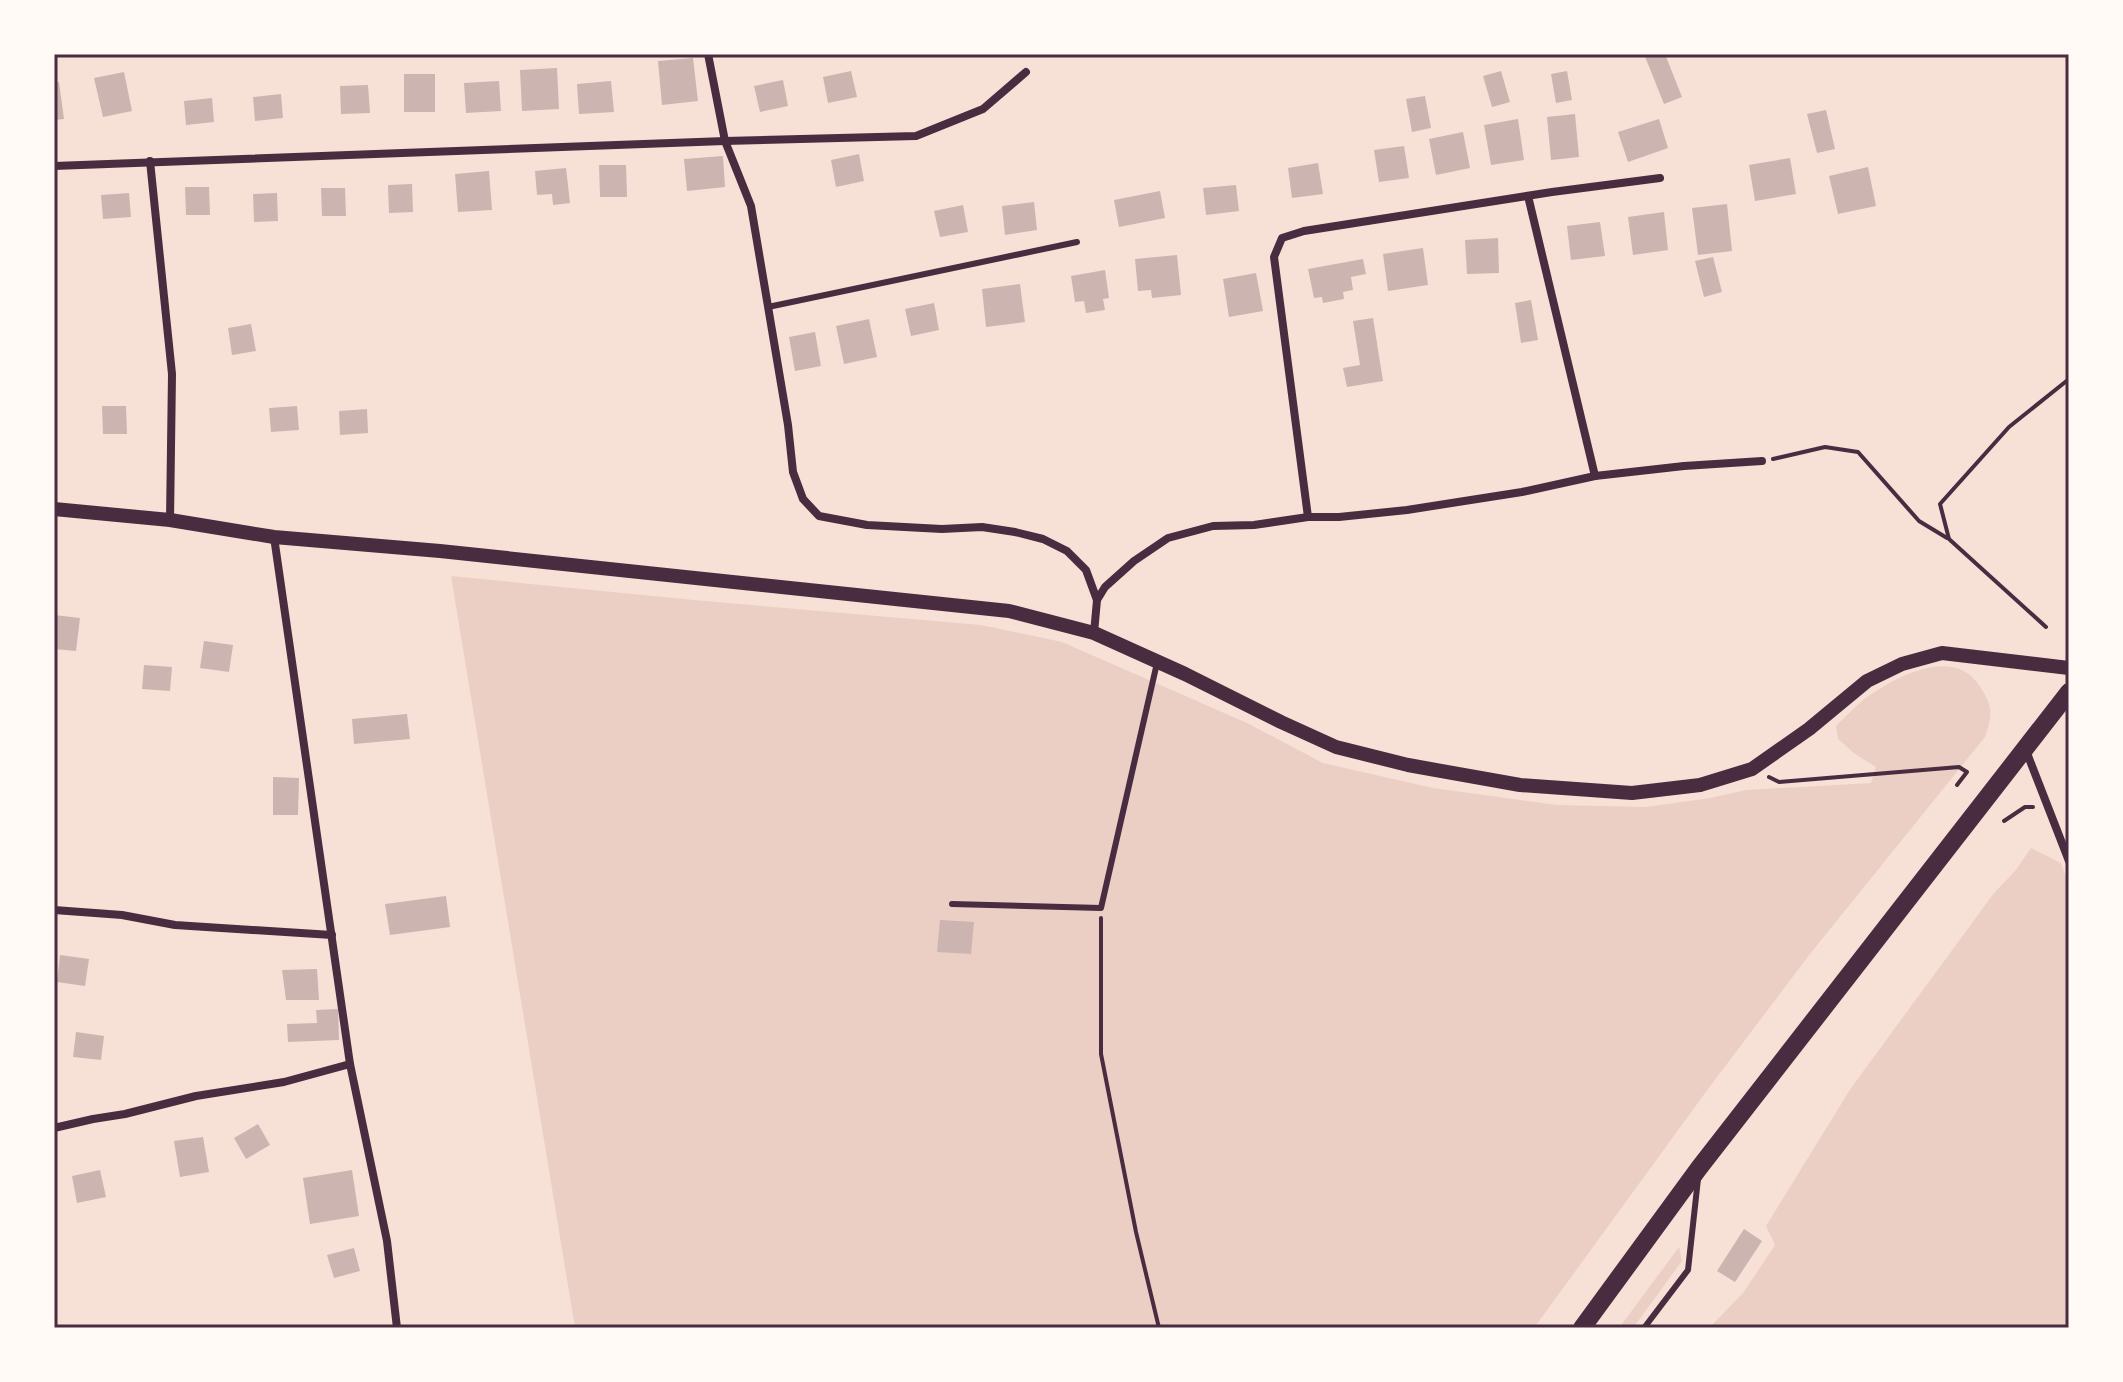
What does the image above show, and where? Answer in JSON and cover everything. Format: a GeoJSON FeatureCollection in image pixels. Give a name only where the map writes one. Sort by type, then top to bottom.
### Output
{"type":"FeatureCollection","features":[{"type":"Feature","properties":{"kind":"highway"},"geometry":{"type":"LineString","coordinates":[[1582,1328],[1699,1168],[2069,692]]}},
{"type":"Feature","properties":{"kind":"street"},"geometry":{"type":"LineString","coordinates":[[708,54],[725,141],[751,206],[793,472],[803,499],[819,516],[867,525],[942,529],[982,527],[1043,539],[1067,551],[1086,570],[1097,600],[1094,633]]}},
{"type":"Feature","properties":{"kind":"street"},"geometry":{"type":"LineString","coordinates":[[54,166],[916,136],[983,109],[1026,72]]}},
{"type":"Feature","properties":{"kind":"street"},"geometry":{"type":"LineString","coordinates":[[150,161],[172,374],[170,520]]}},
{"type":"Feature","properties":{"kind":"street"},"geometry":{"type":"LineString","coordinates":[[1308,517],[1274,257],[1282,238],[1304,231],[1660,178]]}},
{"type":"Feature","properties":{"kind":"street"},"geometry":{"type":"LineString","coordinates":[[1528,196],[1595,476]]}},
{"type":"Feature","properties":{"kind":"street"},"geometry":{"type":"LineString","coordinates":[[1097,600],[1105,587],[1134,561],[1168,538],[1213,526],[1407,510],[1522,492],[1595,476],[1762,461]]}},
{"type":"Feature","properties":{"kind":"street"},"geometry":{"type":"LineString","coordinates":[[54,509],[170,520],[274,537],[440,551],[1009,611],[1094,633],[1336,747],[1408,765],[1520,785],[1632,793],[1700,785],[1752,769],[1809,729],[1867,681],[1902,664],[1942,653],[2069,668]]}},
{"type":"Feature","properties":{"kind":"street"},"geometry":{"type":"LineString","coordinates":[[274,537],[350,1064],[387,1241],[397,1328]]}},
{"type":"Feature","properties":{"kind":"street"},"geometry":{"type":"LineString","coordinates":[[2025,747],[2069,861]]}},
{"type":"Feature","properties":{"kind":"street"},"geometry":{"type":"LineString","coordinates":[[54,910],[122,915],[175,925],[332,935]]}},
{"type":"Feature","properties":{"kind":"street"},"geometry":{"type":"LineString","coordinates":[[54,1128],[196,1096],[284,1082],[350,1064]]}},
{"type":"Feature","properties":{"kind":"lane"},"geometry":{"type":"LineString","coordinates":[[768,307],[1077,242]]}},
{"type":"Feature","properties":{"kind":"lane"},"geometry":{"type":"LineString","coordinates":[[952,904],[1101,908],[1157,663]]}},
{"type":"Feature","properties":{"kind":"lane"},"geometry":{"type":"LineString","coordinates":[[1644,1328],[1688,1270],[1699,1168]]}},
{"type":"Feature","properties":{"kind":"path"},"geometry":{"type":"LineString","coordinates":[[1949,539],[1940,504],[2009,427],[2069,379]]}},
{"type":"Feature","properties":{"kind":"path"},"geometry":{"type":"LineString","coordinates":[[1762,461],[1825,447],[1858,452],[1919,521],[1949,539],[2046,627]]}},
{"type":"Feature","properties":{"kind":"path"},"geometry":{"type":"LineString","coordinates":[[1752,769],[1779,782],[1959,767],[1967,772],[1957,785]]}},
{"type":"Feature","properties":{"kind":"path"},"geometry":{"type":"LineString","coordinates":[[2004,821],[2025,807],[2036,807],[2054,824]]}},
{"type":"Feature","properties":{"kind":"path"},"geometry":{"type":"LineString","coordinates":[[1101,908],[1101,1054],[1136,1232],[1159,1328]]}},
{"type":"Feature","properties":{"kind":"shaded area"},"geometry":{"type":"Polygon","coordinates":[[[451,576],[981,625],[1062,642],[1247,723],[1323,763],[1433,788],[1557,805],[1646,807],[1746,790],[1871,783],[1876,767],[1838,739],[1836,726],[1875,691],[1922,669],[1954,667],[1967,673],[1984,692],[1990,716],[1985,737],[1810,954],[1534,1328],[575,1328],[451,576]]]}},
{"type":"Feature","properties":{"kind":"shaded area"},"geometry":{"type":"Polygon","coordinates":[[[2031,848],[2061,863],[2069,886],[2069,1328],[1709,1328],[1743,1293],[1775,1245],[1766,1226],[1851,1088],[1994,893],[2031,848]]]}},
{"type":"Feature","properties":{"kind":"shaded area"},"geometry":{"type":"Polygon","coordinates":[[[1679,1247],[1682,1261],[1633,1328],[1619,1328],[1679,1247]]]}},
{"type":"Feature","properties":{"kind":"building"},"geometry":{"type":"Polygon","coordinates":[[[1644,54],[1665,54],[1682,97],[1664,104],[1644,54]]]}},
{"type":"Feature","properties":{"kind":"building"},"geometry":{"type":"Polygon","coordinates":[[[693,58],[698,101],[662,105],[658,61],[693,58]]]}},
{"type":"Feature","properties":{"kind":"building"},"geometry":{"type":"Polygon","coordinates":[[[557,68],[559,109],[522,111],[520,70],[557,68]]]}},
{"type":"Feature","properties":{"kind":"building"},"geometry":{"type":"Polygon","coordinates":[[[851,71],[857,97],[828,103],[823,77],[851,71]]]}},
{"type":"Feature","properties":{"kind":"building"},"geometry":{"type":"Polygon","coordinates":[[[1501,71],[1510,102],[1492,107],[1483,76],[1501,71]]]}},
{"type":"Feature","properties":{"kind":"building"},"geometry":{"type":"Polygon","coordinates":[[[1567,71],[1572,100],[1556,103],[1551,74],[1567,71]]]}},
{"type":"Feature","properties":{"kind":"building"},"geometry":{"type":"Polygon","coordinates":[[[124,72],[132,111],[103,117],[94,78],[124,72]]]}},
{"type":"Feature","properties":{"kind":"building"},"geometry":{"type":"Polygon","coordinates":[[[404,74],[435,74],[435,112],[404,112],[404,74]]]}},
{"type":"Feature","properties":{"kind":"building"},"geometry":{"type":"Polygon","coordinates":[[[783,80],[788,106],[760,112],[754,86],[783,80]]]}},
{"type":"Feature","properties":{"kind":"building"},"geometry":{"type":"Polygon","coordinates":[[[499,81],[501,111],[466,113],[464,83],[499,81]]]}},
{"type":"Feature","properties":{"kind":"building"},"geometry":{"type":"Polygon","coordinates":[[[611,81],[614,112],[579,114],[577,84],[611,81]]]}},
{"type":"Feature","properties":{"kind":"building"},"geometry":{"type":"Polygon","coordinates":[[[59,82],[64,119],[54,120],[54,83],[59,82]]]}},
{"type":"Feature","properties":{"kind":"building"},"geometry":{"type":"Polygon","coordinates":[[[368,85],[370,113],[341,114],[340,86],[368,85]]]}},
{"type":"Feature","properties":{"kind":"building"},"geometry":{"type":"Polygon","coordinates":[[[281,94],[283,118],[255,121],[253,97],[281,94]]]}},
{"type":"Feature","properties":{"kind":"building"},"geometry":{"type":"Polygon","coordinates":[[[1425,96],[1431,128],[1412,132],[1406,99],[1425,96]]]}},
{"type":"Feature","properties":{"kind":"building"},"geometry":{"type":"Polygon","coordinates":[[[212,98],[214,122],[186,125],[184,101],[212,98]]]}},
{"type":"Feature","properties":{"kind":"building"},"geometry":{"type":"Polygon","coordinates":[[[1826,110],[1835,149],[1817,153],[1807,114],[1826,110]]]}},
{"type":"Feature","properties":{"kind":"building"},"geometry":{"type":"Polygon","coordinates":[[[1575,114],[1579,157],[1551,160],[1547,117],[1575,114]]]}},
{"type":"Feature","properties":{"kind":"building"},"geometry":{"type":"Polygon","coordinates":[[[1518,119],[1524,160],[1491,165],[1484,125],[1518,119]]]}},
{"type":"Feature","properties":{"kind":"building"},"geometry":{"type":"Polygon","coordinates":[[[1659,119],[1668,148],[1628,162],[1618,132],[1659,119]]]}},
{"type":"Feature","properties":{"kind":"building"},"geometry":{"type":"Polygon","coordinates":[[[1463,132],[1470,168],[1436,175],[1429,139],[1463,132]]]}},
{"type":"Feature","properties":{"kind":"building"},"geometry":{"type":"Polygon","coordinates":[[[1404,146],[1409,178],[1379,182],[1374,150],[1404,146]]]}},
{"type":"Feature","properties":{"kind":"building"},"geometry":{"type":"Polygon","coordinates":[[[859,154],[864,181],[836,187],[831,160],[859,154]]]}},
{"type":"Feature","properties":{"kind":"building"},"geometry":{"type":"Polygon","coordinates":[[[723,156],[725,187],[687,191],[684,159],[723,156]]]}},
{"type":"Feature","properties":{"kind":"building"},"geometry":{"type":"Polygon","coordinates":[[[1790,158],[1796,194],[1755,201],[1749,165],[1790,158]]]}},
{"type":"Feature","properties":{"kind":"building"},"geometry":{"type":"Polygon","coordinates":[[[1318,163],[1323,194],[1292,198],[1288,168],[1318,163]]]}},
{"type":"Feature","properties":{"kind":"building"},"geometry":{"type":"Polygon","coordinates":[[[599,165],[626,165],[627,197],[600,197],[599,165]]]}},
{"type":"Feature","properties":{"kind":"building"},"geometry":{"type":"Polygon","coordinates":[[[1868,167],[1876,206],[1838,214],[1829,176],[1868,167]]]}},
{"type":"Feature","properties":{"kind":"building"},"geometry":{"type":"Polygon","coordinates":[[[566,168],[570,203],[553,205],[552,194],[537,195],[535,171],[566,168]]]}},
{"type":"Feature","properties":{"kind":"building"},"geometry":{"type":"Polygon","coordinates":[[[489,171],[492,210],[458,212],[455,174],[489,171]]]}},
{"type":"Feature","properties":{"kind":"building"},"geometry":{"type":"Polygon","coordinates":[[[412,184],[413,212],[389,213],[388,185],[412,184]]]}},
{"type":"Feature","properties":{"kind":"building"},"geometry":{"type":"Polygon","coordinates":[[[1236,185],[1239,211],[1206,215],[1203,188],[1236,185]]]}},
{"type":"Feature","properties":{"kind":"building"},"geometry":{"type":"Polygon","coordinates":[[[185,187],[209,187],[210,215],[186,215],[185,187]]]}},
{"type":"Feature","properties":{"kind":"building"},"geometry":{"type":"Polygon","coordinates":[[[321,188],[345,188],[346,216],[322,216],[321,188]]]}},
{"type":"Feature","properties":{"kind":"building"},"geometry":{"type":"Polygon","coordinates":[[[1160,191],[1165,218],[1119,227],[1114,200],[1160,191]]]}},
{"type":"Feature","properties":{"kind":"building"},"geometry":{"type":"Polygon","coordinates":[[[129,193],[131,217],[103,219],[101,195],[129,193]]]}},
{"type":"Feature","properties":{"kind":"building"},"geometry":{"type":"Polygon","coordinates":[[[277,193],[278,221],[254,222],[253,194],[277,193]]]}},
{"type":"Feature","properties":{"kind":"building"},"geometry":{"type":"Polygon","coordinates":[[[1034,202],[1037,230],[1005,235],[1002,206],[1034,202]]]}},
{"type":"Feature","properties":{"kind":"building"},"geometry":{"type":"Polygon","coordinates":[[[1727,204],[1732,251],[1698,255],[1692,208],[1727,204]]]}},
{"type":"Feature","properties":{"kind":"building"},"geometry":{"type":"Polygon","coordinates":[[[963,205],[968,232],[940,237],[934,211],[963,205]]]}},
{"type":"Feature","properties":{"kind":"building"},"geometry":{"type":"Polygon","coordinates":[[[1664,212],[1668,250],[1633,255],[1628,217],[1664,212]]]}},
{"type":"Feature","properties":{"kind":"building"},"geometry":{"type":"Polygon","coordinates":[[[1600,222],[1605,256],[1571,260],[1567,226],[1600,222]]]}},
{"type":"Feature","properties":{"kind":"building"},"geometry":{"type":"Polygon","coordinates":[[[1498,238],[1499,273],[1467,274],[1465,240],[1498,238]]]}},
{"type":"Feature","properties":{"kind":"building"},"geometry":{"type":"Polygon","coordinates":[[[1423,248],[1428,285],[1388,291],[1383,254],[1423,248]]]}},
{"type":"Feature","properties":{"kind":"building"},"geometry":{"type":"Polygon","coordinates":[[[1177,255],[1181,295],[1152,298],[1151,290],[1138,291],[1135,259],[1177,255]]]}},
{"type":"Feature","properties":{"kind":"building"},"geometry":{"type":"Polygon","coordinates":[[[1713,257],[1722,292],[1704,297],[1695,261],[1713,257]]]}},
{"type":"Feature","properties":{"kind":"building"},"geometry":{"type":"Polygon","coordinates":[[[1363,259],[1366,274],[1351,277],[1353,290],[1343,292],[1344,299],[1323,303],[1322,297],[1314,298],[1308,269],[1363,259]]]}},
{"type":"Feature","properties":{"kind":"building"},"geometry":{"type":"Polygon","coordinates":[[[1105,270],[1109,298],[1103,299],[1105,310],[1086,313],[1084,301],[1075,302],[1071,276],[1105,270]]]}},
{"type":"Feature","properties":{"kind":"building"},"geometry":{"type":"Polygon","coordinates":[[[1256,273],[1263,311],[1229,317],[1223,279],[1256,273]]]}},
{"type":"Feature","properties":{"kind":"building"},"geometry":{"type":"Polygon","coordinates":[[[1020,284],[1025,322],[986,327],[982,289],[1020,284]]]}},
{"type":"Feature","properties":{"kind":"building"},"geometry":{"type":"Polygon","coordinates":[[[1531,300],[1538,340],[1521,343],[1515,303],[1531,300]]]}},
{"type":"Feature","properties":{"kind":"building"},"geometry":{"type":"Polygon","coordinates":[[[934,303],[939,330],[911,336],[905,309],[934,303]]]}},
{"type":"Feature","properties":{"kind":"building"},"geometry":{"type":"Polygon","coordinates":[[[1373,318],[1383,381],[1347,387],[1343,368],[1360,365],[1353,321],[1373,318]]]}},
{"type":"Feature","properties":{"kind":"building"},"geometry":{"type":"Polygon","coordinates":[[[869,319],[877,357],[844,364],[836,326],[869,319]]]}},
{"type":"Feature","properties":{"kind":"building"},"geometry":{"type":"Polygon","coordinates":[[[251,324],[256,351],[232,355],[228,328],[251,324]]]}},
{"type":"Feature","properties":{"kind":"building"},"geometry":{"type":"Polygon","coordinates":[[[815,332],[821,366],[795,371],[789,337],[815,332]]]}},
{"type":"Feature","properties":{"kind":"building"},"geometry":{"type":"Polygon","coordinates":[[[102,406],[126,406],[127,434],[103,434],[102,406]]]}},
{"type":"Feature","properties":{"kind":"building"},"geometry":{"type":"Polygon","coordinates":[[[297,406],[299,430],[271,432],[269,408],[297,406]]]}},
{"type":"Feature","properties":{"kind":"building"},"geometry":{"type":"Polygon","coordinates":[[[367,409],[368,433],[340,435],[339,411],[367,409]]]}},
{"type":"Feature","properties":{"kind":"building"},"geometry":{"type":"Polygon","coordinates":[[[54,615],[80,618],[76,651],[54,649],[54,615]]]}},
{"type":"Feature","properties":{"kind":"building"},"geometry":{"type":"Polygon","coordinates":[[[204,641],[233,645],[229,672],[200,668],[204,641]]]}},
{"type":"Feature","properties":{"kind":"building"},"geometry":{"type":"Polygon","coordinates":[[[144,665],[172,667],[170,691],[142,689],[144,665]]]}},
{"type":"Feature","properties":{"kind":"building"},"geometry":{"type":"Polygon","coordinates":[[[407,714],[410,739],[354,744],[352,719],[407,714]]]}},
{"type":"Feature","properties":{"kind":"building"},"geometry":{"type":"Polygon","coordinates":[[[273,777],[299,778],[298,815],[273,815],[273,777]]]}},
{"type":"Feature","properties":{"kind":"building"},"geometry":{"type":"Polygon","coordinates":[[[446,896],[450,927],[390,935],[385,904],[446,896]]]}},
{"type":"Feature","properties":{"kind":"building"},"geometry":{"type":"Polygon","coordinates":[[[940,920],[974,922],[971,954],[937,952],[940,920]]]}},
{"type":"Feature","properties":{"kind":"building"},"geometry":{"type":"Polygon","coordinates":[[[60,955],[89,959],[85,986],[57,982],[60,955]]]}},
{"type":"Feature","properties":{"kind":"building"},"geometry":{"type":"Polygon","coordinates":[[[317,969],[319,1000],[286,1000],[282,970],[317,969]]]}},
{"type":"Feature","properties":{"kind":"building"},"geometry":{"type":"Polygon","coordinates":[[[338,1009],[339,1040],[288,1042],[287,1024],[317,1023],[316,1010],[338,1009]]]}},
{"type":"Feature","properties":{"kind":"building"},"geometry":{"type":"Polygon","coordinates":[[[76,1032],[104,1036],[101,1060],[73,1057],[76,1032]]]}},
{"type":"Feature","properties":{"kind":"building"},"geometry":{"type":"Polygon","coordinates":[[[258,1124],[270,1145],[246,1159],[234,1138],[258,1124]]]}},
{"type":"Feature","properties":{"kind":"building"},"geometry":{"type":"Polygon","coordinates":[[[203,1137],[209,1172],[180,1177],[174,1141],[203,1137]]]}},
{"type":"Feature","properties":{"kind":"building"},"geometry":{"type":"Polygon","coordinates":[[[100,1170],[106,1197],[77,1203],[72,1176],[100,1170]]]}},
{"type":"Feature","properties":{"kind":"building"},"geometry":{"type":"Polygon","coordinates":[[[352,1170],[359,1216],[310,1224],[303,1178],[352,1170]]]}},
{"type":"Feature","properties":{"kind":"building"},"geometry":{"type":"Polygon","coordinates":[[[1744,1229],[1762,1241],[1735,1282],[1717,1271],[1744,1229]]]}},
{"type":"Feature","properties":{"kind":"building"},"geometry":{"type":"Polygon","coordinates":[[[354,1248],[360,1271],[334,1278],[327,1255],[354,1248]]]}}]}
